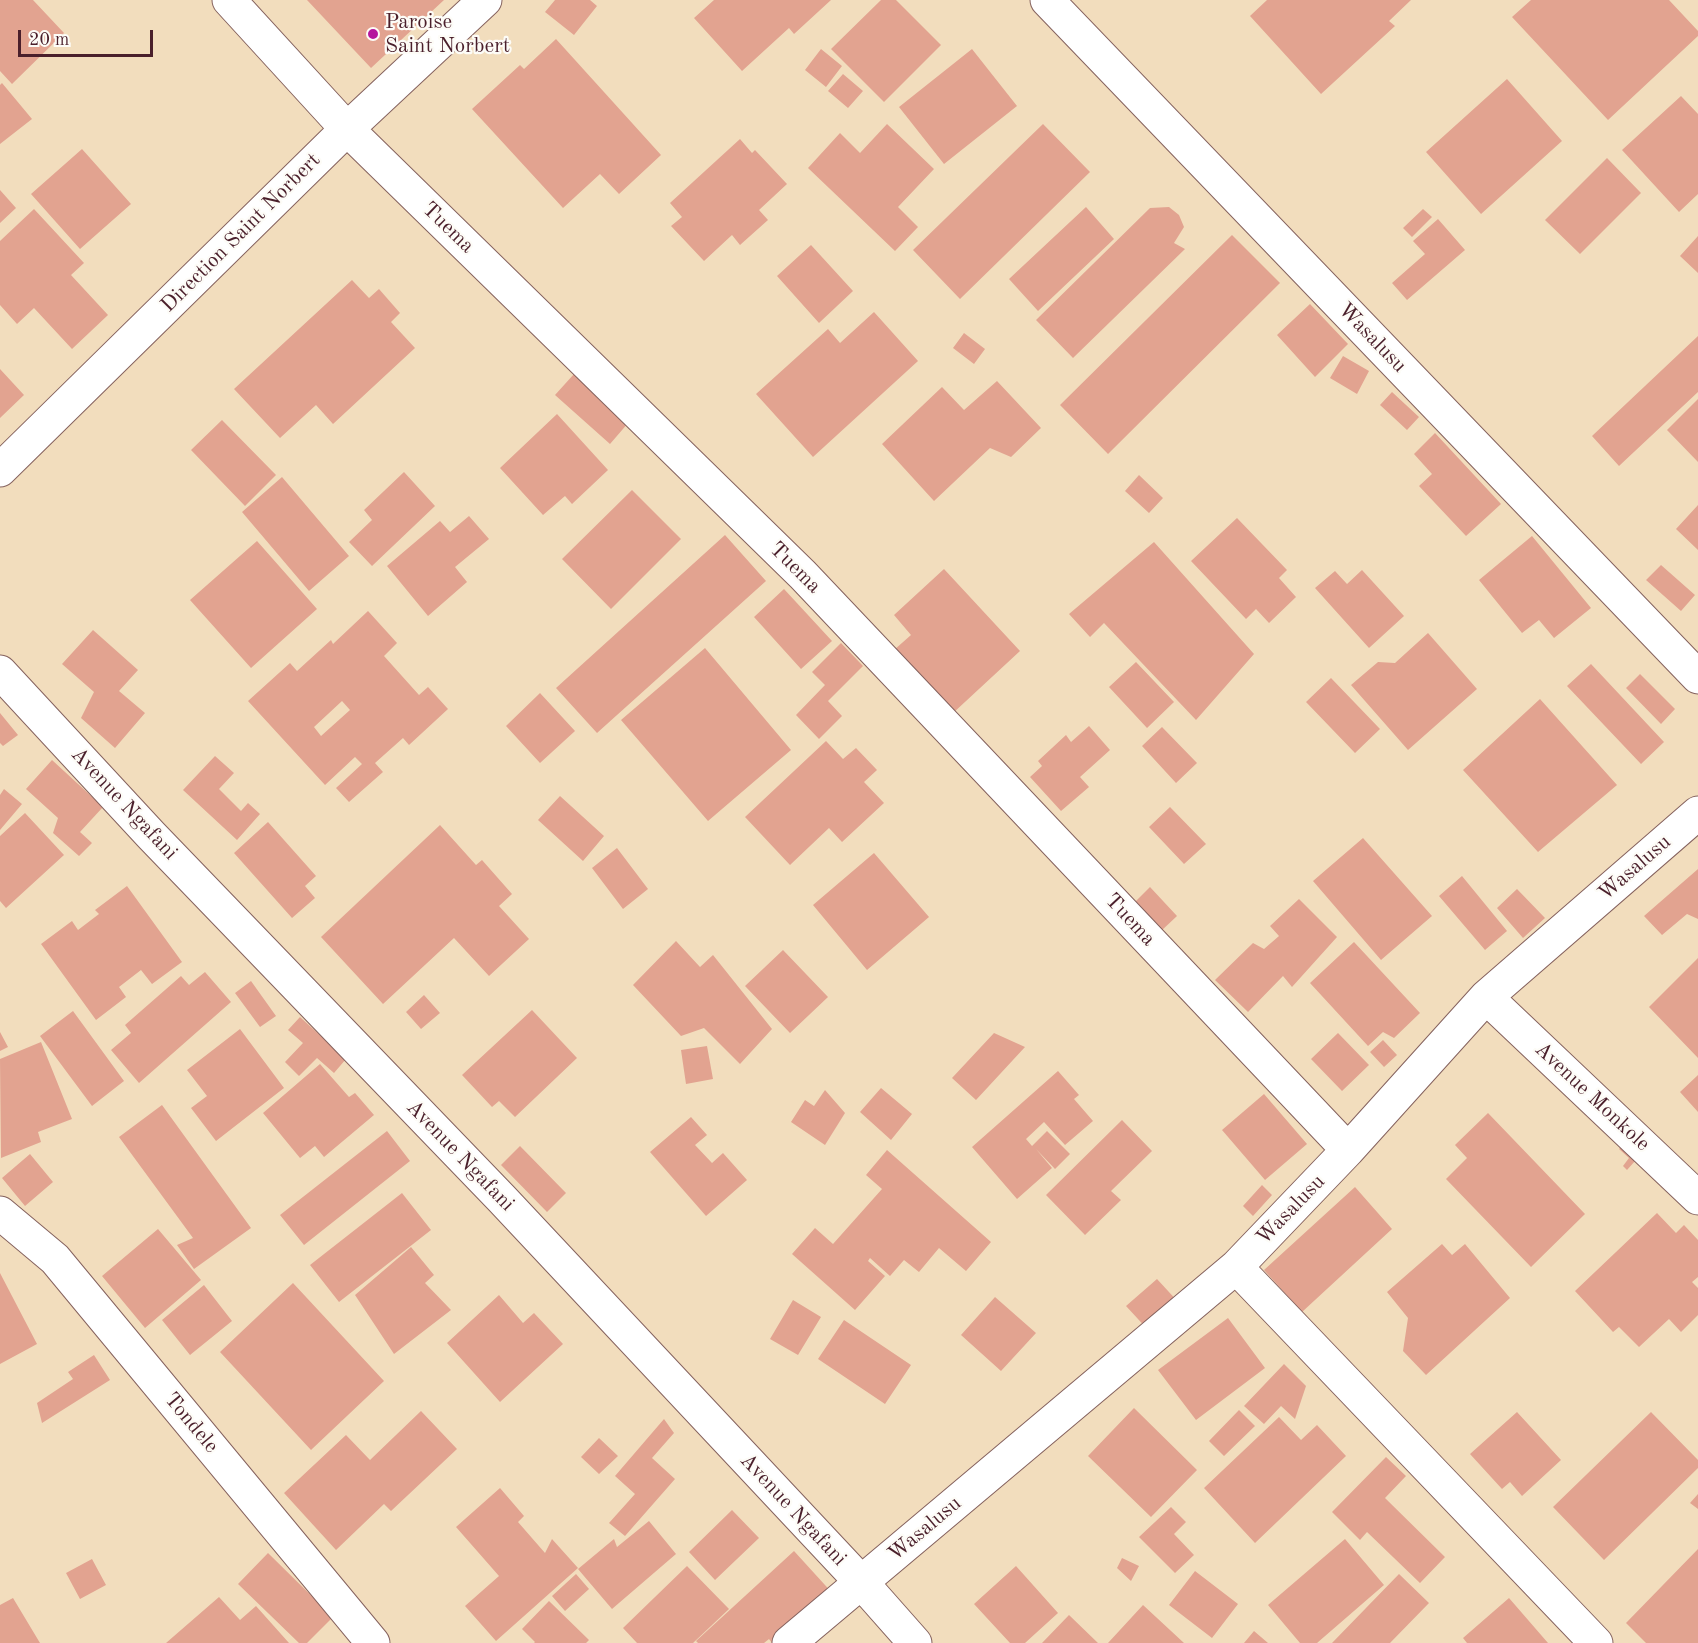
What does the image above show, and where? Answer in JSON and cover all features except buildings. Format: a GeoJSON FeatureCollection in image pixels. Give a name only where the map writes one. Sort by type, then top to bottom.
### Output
{"type":"FeatureCollection","features":[{"type":"Feature","properties":{"kind":"street","name":"Tuema"},"geometry":{"type":"LineString","coordinates":[[228,0],[347,129],[803,575],[1348,1150]]}},
{"type":"Feature","properties":{"kind":"street","name":"Direction Saint Norbert"},"geometry":{"type":"LineString","coordinates":[[0,470],[347,129],[485,0]]}},
{"type":"Feature","properties":{"kind":"street","name":"Wasalusu"},"geometry":{"type":"LineString","coordinates":[[1047,0],[1698,677]]}},
{"type":"Feature","properties":{"kind":"street","name":"Avenue Ngafani"},"geometry":{"type":"LineString","coordinates":[[0,672],[151,835],[502,1199],[862,1583],[915,1643]]}},
{"type":"Feature","properties":{"kind":"street","name":"Wasalusu"},"geometry":{"type":"LineString","coordinates":[[789,1643],[1236,1267],[1348,1150],[1486,997],[1698,813]]}},
{"type":"Feature","properties":{"kind":"street","name":"Avenue Monkole"},"geometry":{"type":"LineString","coordinates":[[1486,997],[1698,1198]]}},
{"type":"Feature","properties":{"kind":"street","name":"Tondele"},"geometry":{"type":"LineString","coordinates":[[0,1213],[54,1259],[373,1643]]}},
{"type":"Feature","properties":{"kind":"street"},"geometry":{"type":"LineString","coordinates":[[1236,1267],[1596,1643]]}},
{"type":"Feature","properties":{"kind":"place","name":"Paroise Saint Norbert"},"geometry":{"type":"Point","coordinates":[373,34]}}]}
